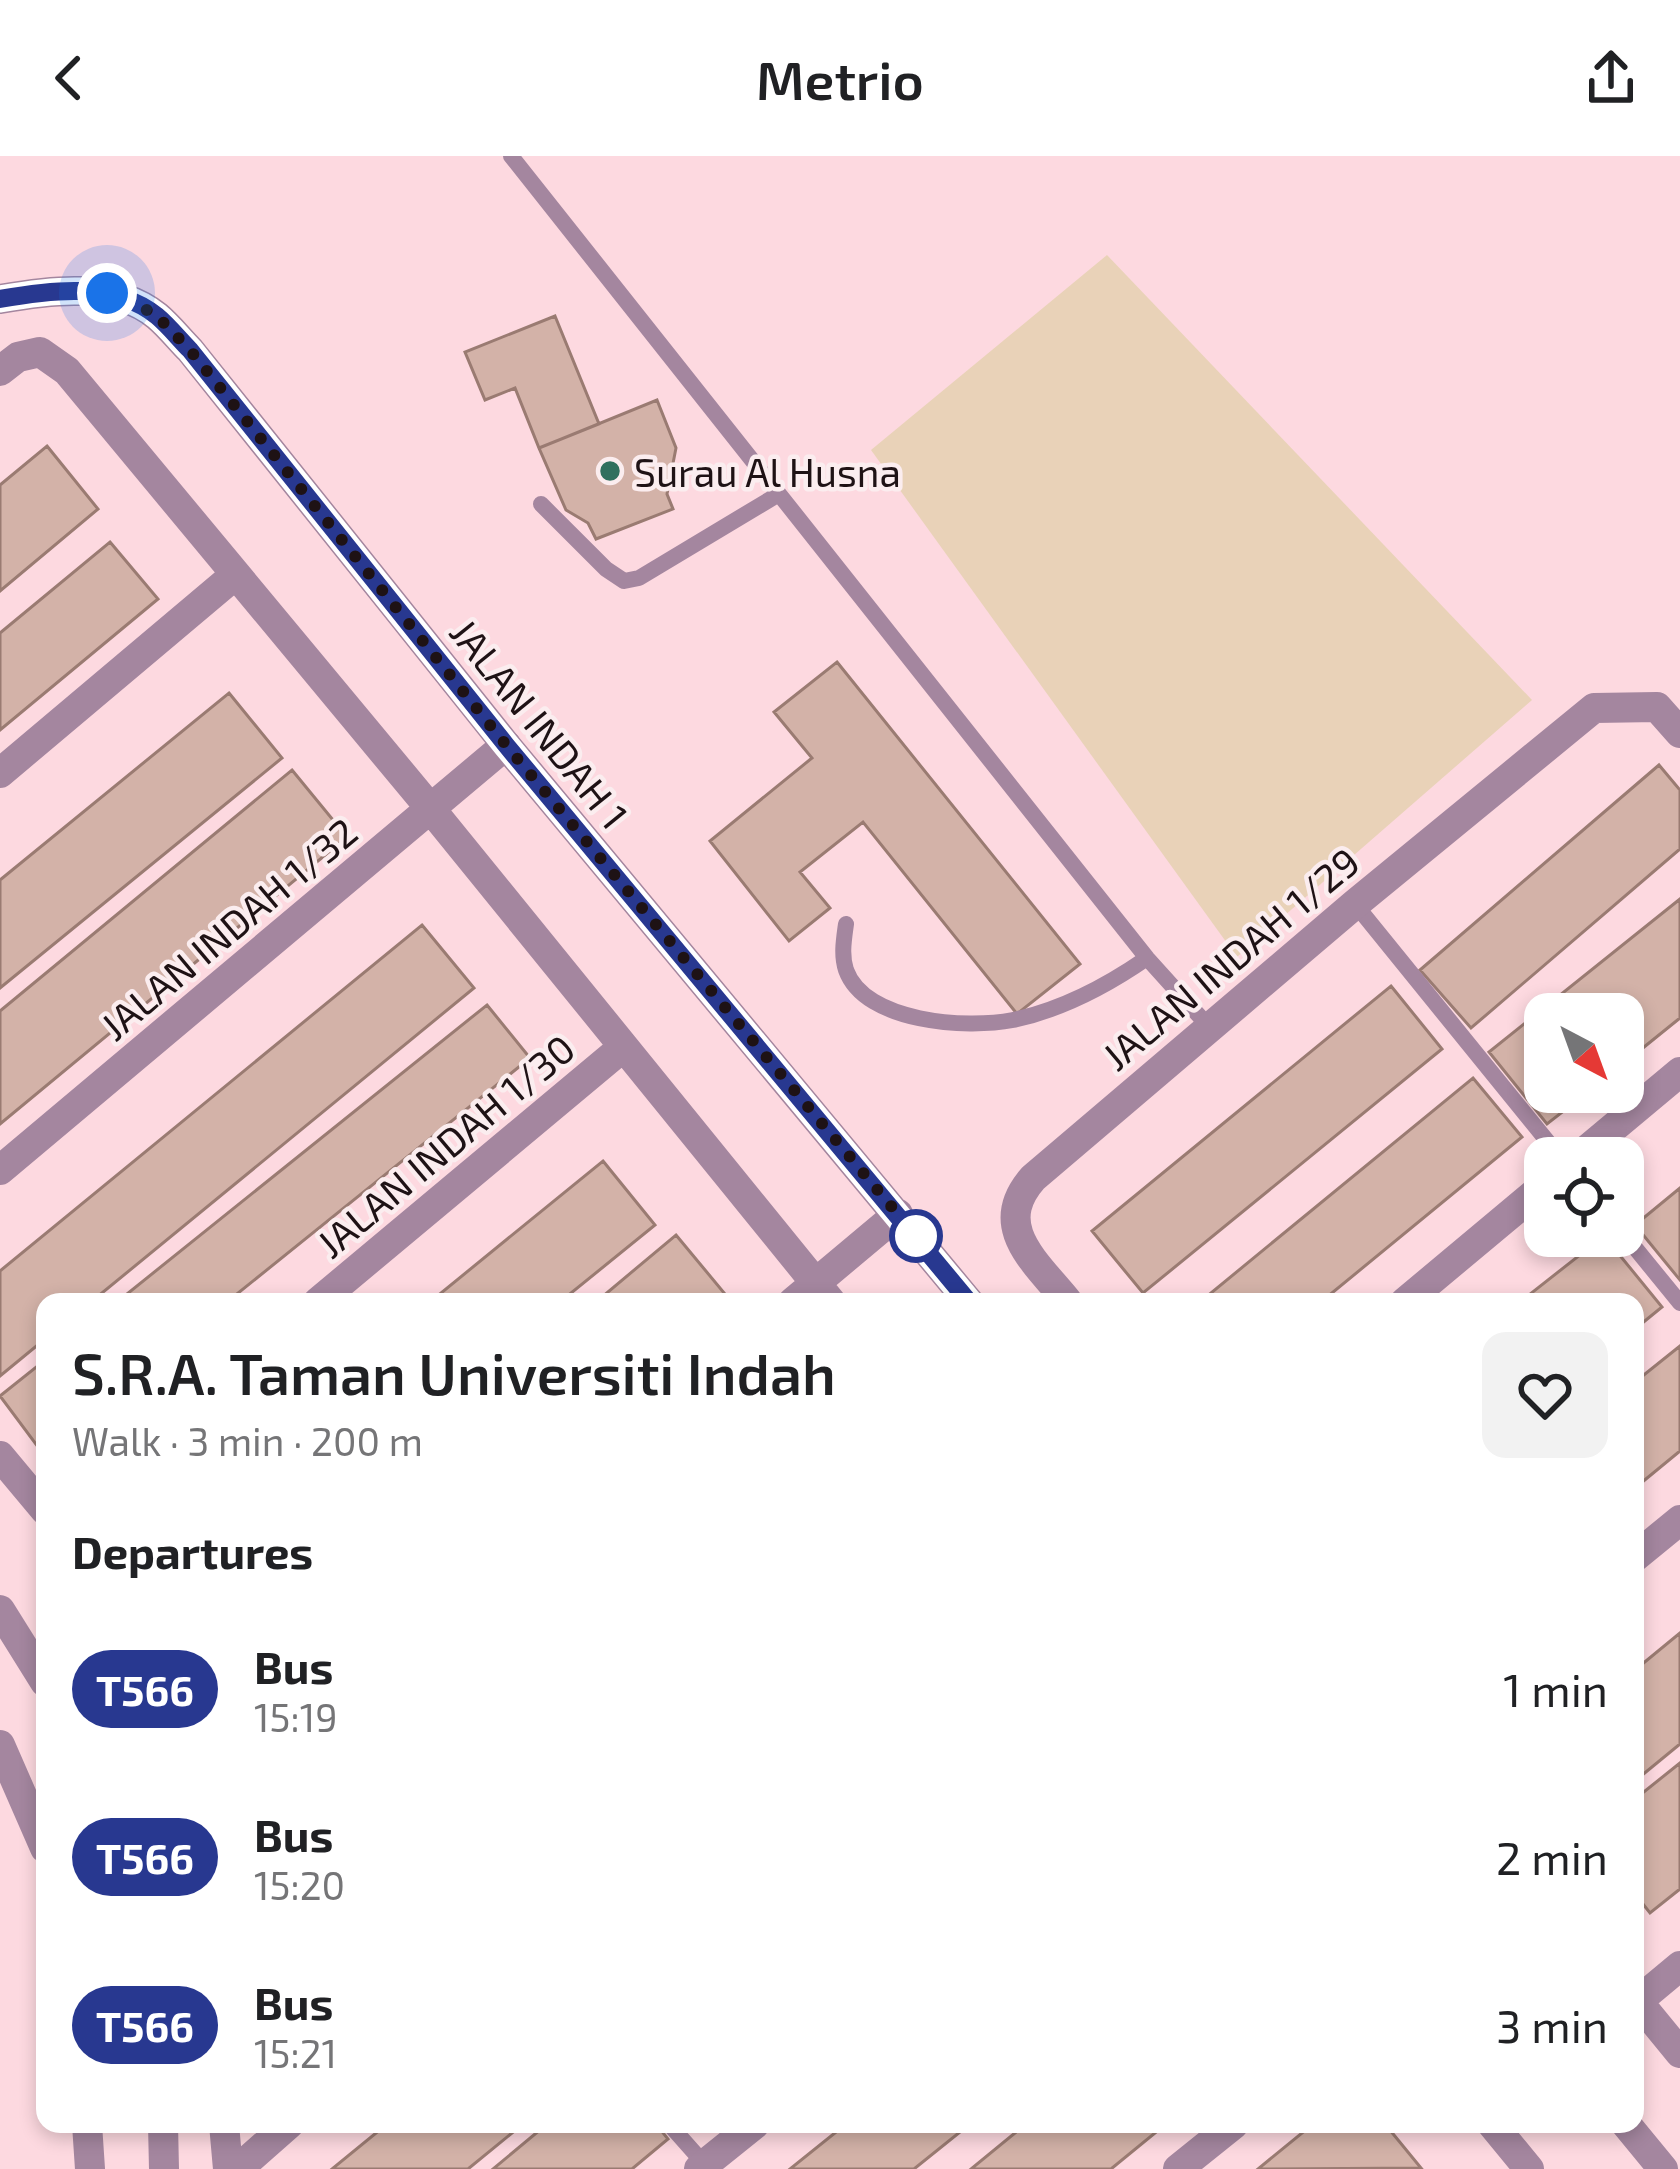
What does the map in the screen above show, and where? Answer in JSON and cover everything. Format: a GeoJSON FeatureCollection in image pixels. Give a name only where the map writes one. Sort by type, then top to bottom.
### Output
{"type":"FeatureCollection","features":[{"type":"Feature","properties":{"kind":"street","name":"JALAN INDAH 1"},"geometry":{"type":"LineString","coordinates":[[0,299],[42,291],[107,293],[154,313],[190,350],[506,745],[962,1293]]}},
{"type":"Feature","properties":{"kind":"street"},"geometry":{"type":"LineString","coordinates":[[0,371],[28,352],[40,352],[54,359],[92,402],[430,808],[811,1293]]}},
{"type":"Feature","properties":{"kind":"street"},"geometry":{"type":"LineString","coordinates":[[0,772],[235,575]]}},
{"type":"Feature","properties":{"kind":"street","name":"JALAN INDAH 1/29"},"geometry":{"type":"LineString","coordinates":[[1061,1293],[1020,1240],[1014,1220],[1016,1197],[1122,1100],[1594,708],[1657,707],[1680,733]]}},
{"type":"Feature","properties":{"kind":"street","name":"JALAN INDAH 1/32"},"geometry":{"type":"LineString","coordinates":[[0,1170],[506,745]]}},
{"type":"Feature","properties":{"kind":"street","name":"JALAN INDAH 1/30"},"geometry":{"type":"LineString","coordinates":[[329,1293],[622,1048]]}},
{"type":"Feature","properties":{"kind":"street"},"geometry":{"type":"LineString","coordinates":[[1602,1137],[1680,1072]]}},
{"type":"Feature","properties":{"kind":"street"},"geometry":{"type":"LineString","coordinates":[[1417,1293],[1524,1203]]}},
{"type":"Feature","properties":{"kind":"street"},"geometry":{"type":"LineString","coordinates":[[816,1293],[898,1214]]}},
{"type":"Feature","properties":{"kind":"street"},"geometry":{"type":"LineString","coordinates":[[0,1456],[36,1499]]}},
{"type":"Feature","properties":{"kind":"street"},"geometry":{"type":"LineString","coordinates":[[1644,1550],[1680,1520]]}},
{"type":"Feature","properties":{"kind":"street"},"geometry":{"type":"LineString","coordinates":[[0,1610],[36,1668]]}},
{"type":"Feature","properties":{"kind":"street"},"geometry":{"type":"LineString","coordinates":[[2,1751],[36,1828]]}},
{"type":"Feature","properties":{"kind":"street"},"geometry":{"type":"LineString","coordinates":[[1644,1994],[1680,1966]]}},
{"type":"Feature","properties":{"kind":"street"},"geometry":{"type":"LineString","coordinates":[[1644,2010],[1680,2053]]}},
{"type":"Feature","properties":{"kind":"street"},"geometry":{"type":"LineString","coordinates":[[88,2133],[90,2169]]}},
{"type":"Feature","properties":{"kind":"street"},"geometry":{"type":"LineString","coordinates":[[163,2133],[164,2169]]}},
{"type":"Feature","properties":{"kind":"street"},"geometry":{"type":"LineString","coordinates":[[225,2133],[228,2169]]}},
{"type":"Feature","properties":{"kind":"street"},"geometry":{"type":"LineString","coordinates":[[238,2169],[279,2133]]}},
{"type":"Feature","properties":{"kind":"street"},"geometry":{"type":"LineString","coordinates":[[704,2168],[745,2133]]}},
{"type":"Feature","properties":{"kind":"street"},"geometry":{"type":"LineString","coordinates":[[1178,2169],[1223,2133]]}},
{"type":"Feature","properties":{"kind":"street"},"geometry":{"type":"LineString","coordinates":[[1499,2133],[1529,2169]]}},
{"type":"Feature","properties":{"kind":"street"},"geometry":{"type":"LineString","coordinates":[[1633,2133],[1663,2169]]}},
{"type":"Feature","properties":{"kind":"lane"},"geometry":{"type":"LineString","coordinates":[[511,156],[1147,958],[1211,1029]]}},
{"type":"Feature","properties":{"kind":"lane"},"geometry":{"type":"LineString","coordinates":[[541,504],[624,581],[639,578],[779,494]]}},
{"type":"Feature","properties":{"kind":"lane"},"geometry":{"type":"LineString","coordinates":[[1355,904],[1545,1137]]}},
{"type":"Feature","properties":{"kind":"lane"},"geometry":{"type":"LineString","coordinates":[[846,924],[842,945],[846,972],[865,994],[901,1016],[939,1021],[1007,1021],[1038,1013],[1114,981],[1147,958]]}},
{"type":"Feature","properties":{"kind":"lane"},"geometry":{"type":"LineString","coordinates":[[1643,1257],[1680,1303]]}},
{"type":"Feature","properties":{"kind":"lane"},"geometry":{"type":"LineString","coordinates":[[677,2133],[704,2168]]}},
{"type":"Feature","properties":{"kind":"shaded area"},"geometry":{"type":"Polygon","coordinates":[[[1107,255],[1532,700],[1237,957],[871,450],[1107,255]]]}},
{"type":"Feature","properties":{"kind":"building"},"geometry":{"type":"Polygon","coordinates":[[[555,316],[599,424],[539,448],[515,388],[485,400],[465,352],[555,316]]]}},
{"type":"Feature","properties":{"kind":"building","name":"Surau Al Husna"},"geometry":{"type":"Polygon","coordinates":[[[657,400],[676,448],[667,494],[673,509],[596,539],[588,523],[566,510],[539,448],[657,400]]]}},
{"type":"Feature","properties":{"kind":"building"},"geometry":{"type":"Polygon","coordinates":[[[47,446],[98,509],[0,591],[0,485],[47,446]]]}},
{"type":"Feature","properties":{"kind":"building"},"geometry":{"type":"Polygon","coordinates":[[[110,542],[158,599],[0,730],[0,633],[110,542]]]}},
{"type":"Feature","properties":{"kind":"building"},"geometry":{"type":"Polygon","coordinates":[[[837,662],[1080,964],[1017,1014],[863,822],[800,872],[830,908],[789,941],[710,841],[812,758],[774,712],[837,662]]]}},
{"type":"Feature","properties":{"kind":"building"},"geometry":{"type":"Polygon","coordinates":[[[229,693],[282,758],[0,988],[0,880],[229,693]]]}},
{"type":"Feature","properties":{"kind":"building"},"geometry":{"type":"Polygon","coordinates":[[[1659,765],[1680,790],[1680,849],[1471,1028],[1420,970],[1659,765]]]}},
{"type":"Feature","properties":{"kind":"building"},"geometry":{"type":"Polygon","coordinates":[[[292,770],[347,837],[0,1124],[0,1011],[292,770]]]}},
{"type":"Feature","properties":{"kind":"building"},"geometry":{"type":"Polygon","coordinates":[[[1680,899],[1680,1018],[1644,1047],[1644,993],[1563,993],[1680,899]]]}},
{"type":"Feature","properties":{"kind":"building"},"geometry":{"type":"Polygon","coordinates":[[[422,925],[474,988],[102,1293],[36,1293],[36,1346],[0,1376],[0,1271],[422,925]]]}},
{"type":"Feature","properties":{"kind":"building"},"geometry":{"type":"Polygon","coordinates":[[[1391,986],[1442,1049],[1143,1293],[1092,1231],[1391,986]]]}},
{"type":"Feature","properties":{"kind":"building"},"geometry":{"type":"Polygon","coordinates":[[[487,1005],[530,1058],[238,1293],[128,1293],[487,1005]]]}},
{"type":"Feature","properties":{"kind":"building"},"geometry":{"type":"Polygon","coordinates":[[[1524,1024],[1524,1095],[1489,1052],[1524,1024]]]}},
{"type":"Feature","properties":{"kind":"building"},"geometry":{"type":"Polygon","coordinates":[[[1473,1078],[1522,1137],[1332,1293],[1211,1293],[1473,1078]]]}},
{"type":"Feature","properties":{"kind":"building"},"geometry":{"type":"Polygon","coordinates":[[[1538,1113],[1561,1113],[1547,1124],[1538,1113]]]}},
{"type":"Feature","properties":{"kind":"building"},"geometry":{"type":"Polygon","coordinates":[[[603,1161],[655,1225],[571,1293],[441,1293],[603,1161]]]}},
{"type":"Feature","properties":{"kind":"building"},"geometry":{"type":"Polygon","coordinates":[[[1680,1188],[1680,1280],[1644,1236],[1644,1218],[1680,1188]]]}},
{"type":"Feature","properties":{"kind":"building"},"geometry":{"type":"Polygon","coordinates":[[[676,1235],[724,1293],[607,1293],[676,1235]]]}},
{"type":"Feature","properties":{"kind":"building"},"geometry":{"type":"Polygon","coordinates":[[[1577,1257],[1621,1257],[1662,1307],[1644,1322],[1644,1293],[1531,1293],[1577,1257]]]}},
{"type":"Feature","properties":{"kind":"building"},"geometry":{"type":"Polygon","coordinates":[[[1680,1346],[1680,1451],[1644,1481],[1644,1375],[1680,1346]]]}},
{"type":"Feature","properties":{"kind":"building"},"geometry":{"type":"Polygon","coordinates":[[[36,1367],[36,1444],[0,1396],[36,1367]]]}},
{"type":"Feature","properties":{"kind":"building"},"geometry":{"type":"Polygon","coordinates":[[[1680,1633],[1680,1744],[1644,1774],[1644,1663],[1680,1633]]]}},
{"type":"Feature","properties":{"kind":"building"},"geometry":{"type":"Polygon","coordinates":[[[1680,1763],[1680,1889],[1650,1913],[1644,1905],[1644,1792],[1680,1763]]]}},
{"type":"Feature","properties":{"kind":"building"},"geometry":{"type":"Polygon","coordinates":[[[376,2133],[512,2133],[468,2169],[332,2169],[376,2133]]]}},
{"type":"Feature","properties":{"kind":"building"},"geometry":{"type":"Polygon","coordinates":[[[536,2133],[663,2133],[668,2139],[632,2169],[493,2169],[536,2133]]]}},
{"type":"Feature","properties":{"kind":"building"},"geometry":{"type":"Polygon","coordinates":[[[835,2133],[959,2133],[914,2169],[790,2169],[835,2133]]]}},
{"type":"Feature","properties":{"kind":"building"},"geometry":{"type":"Polygon","coordinates":[[[1015,2133],[1155,2133],[1111,2169],[971,2169],[1015,2133]]]}},
{"type":"Feature","properties":{"kind":"building"},"geometry":{"type":"Polygon","coordinates":[[[1302,2133],[1392,2133],[1421,2168],[1258,2169],[1302,2133]]]}},
{"type":"Feature","properties":{"kind":"bus line","name":"T566"},"geometry":{"type":"LineString","coordinates":[[0,299],[42,291],[107,293],[154,313],[190,350],[506,745],[962,1293]]}},
{"type":"Feature","properties":{"kind":"place","name":"Surau Al Husna"},"geometry":{"type":"Point","coordinates":[610,471]}},
{"type":"Feature","properties":{"kind":"route"},"geometry":{"type":"LineString","coordinates":[[107,293],[154,313],[190,350],[506,745],[916,1236]]}}]}
